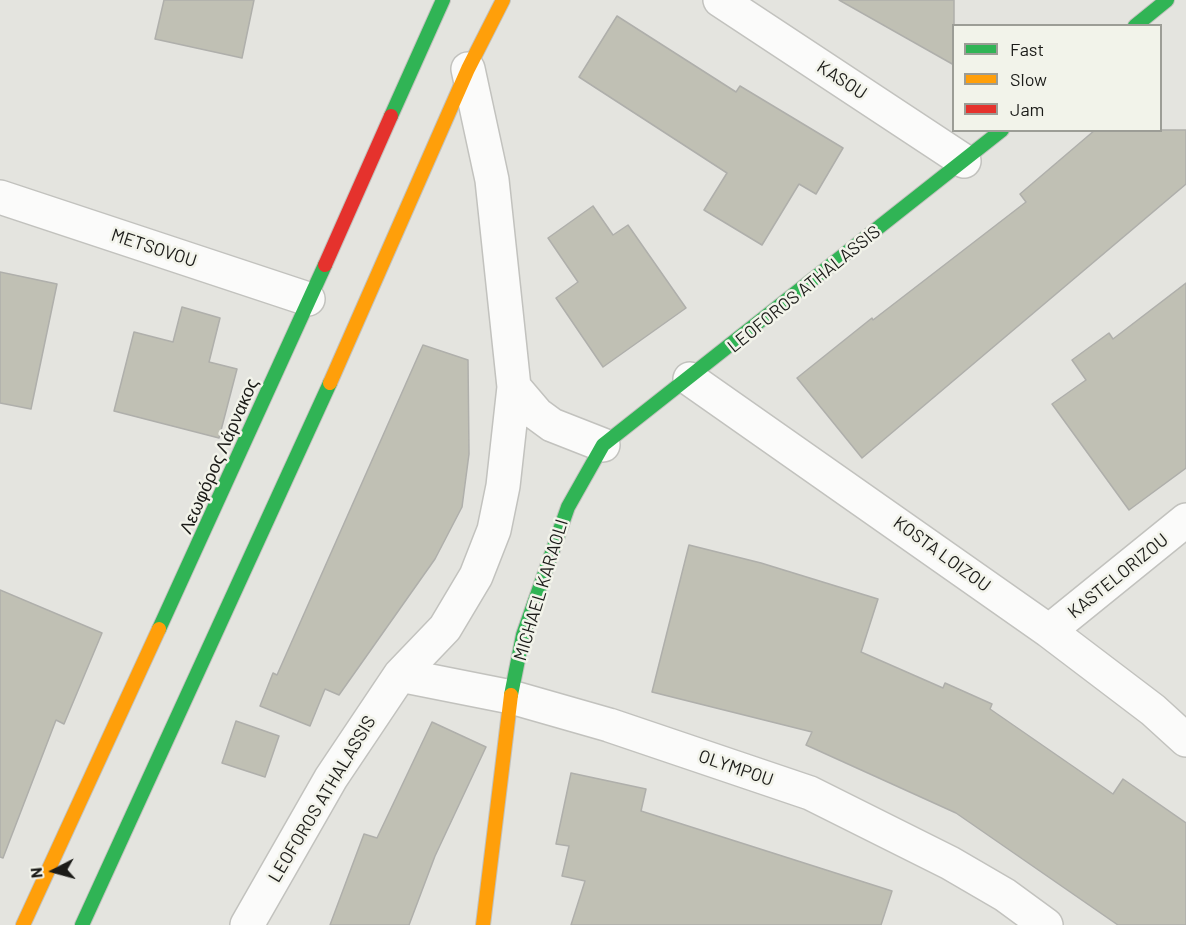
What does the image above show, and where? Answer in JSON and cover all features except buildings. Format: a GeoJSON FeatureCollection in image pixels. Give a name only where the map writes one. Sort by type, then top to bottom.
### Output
{"type":"FeatureCollection","features":[{"type":"Feature","properties":{"kind":"main road","name":"Λεωφόρος Λάρνακος"},"geometry":{"type":"LineString","coordinates":[[22,925],[243,448],[443,0]]}},
{"type":"Feature","properties":{"kind":"main road"},"geometry":{"type":"LineString","coordinates":[[82,925],[361,315],[468,69],[502,0]]}},
{"type":"Feature","properties":{"kind":"main road"},"geometry":{"type":"LineString","coordinates":[[1137,24],[1167,0]]}},
{"type":"Feature","properties":{"kind":"main road","name":"LEOFOROS ATHALASSIS"},"geometry":{"type":"LineString","coordinates":[[603,445],[690,379],[1000,132]]}},
{"type":"Feature","properties":{"kind":"main road","name":"MICHAEL KARAOLI"},"geometry":{"type":"LineString","coordinates":[[483,925],[511,697],[523,635],[568,507],[603,445]]}},
{"type":"Feature","properties":{"kind":"street","name":"KASOU"},"geometry":{"type":"LineString","coordinates":[[720,0],[964,161]]}},
{"type":"Feature","properties":{"kind":"street"},"geometry":{"type":"LineString","coordinates":[[400,675],[445,628],[476,576],[494,530],[503,486],[514,387],[492,180],[468,69]]}},
{"type":"Feature","properties":{"kind":"street","name":"METSOVOU"},"geometry":{"type":"LineString","coordinates":[[0,197],[308,298]]}},
{"type":"Feature","properties":{"kind":"street","name":"KOSTA LOIZOU"},"geometry":{"type":"LineString","coordinates":[[690,379],[1049,631],[1152,710],[1186,740]]}},
{"type":"Feature","properties":{"kind":"street"},"geometry":{"type":"LineString","coordinates":[[514,387],[537,414],[552,425],[603,445]]}},
{"type":"Feature","properties":{"kind":"street","name":"KASTELORIZOU"},"geometry":{"type":"LineString","coordinates":[[1049,631],[1186,520]]}},
{"type":"Feature","properties":{"kind":"street","name":"OLYMPOU"},"geometry":{"type":"LineString","coordinates":[[400,675],[511,697],[609,725],[810,793],[871,821],[950,863],[1005,895],[1046,925]]}},
{"type":"Feature","properties":{"kind":"street","name":"LEOFOROS ATHALASSIS"},"geometry":{"type":"LineString","coordinates":[[247,925],[331,778],[400,675]]}},
{"type":"Feature","properties":{"kind":"traffic: fast"},"geometry":{"type":"LineString","coordinates":[[391,116],[443,0]]}},
{"type":"Feature","properties":{"kind":"traffic: fast"},"geometry":{"type":"LineString","coordinates":[[1137,24],[1167,0]]}},
{"type":"Feature","properties":{"kind":"traffic: fast"},"geometry":{"type":"LineString","coordinates":[[511,695],[523,635],[568,507],[603,445],[999,132]]}},
{"type":"Feature","properties":{"kind":"traffic: fast"},"geometry":{"type":"LineString","coordinates":[[159,629],[325,265]]}},
{"type":"Feature","properties":{"kind":"traffic: fast"},"geometry":{"type":"LineString","coordinates":[[82,925],[330,383]]}},
{"type":"Feature","properties":{"kind":"traffic: slow"},"geometry":{"type":"LineString","coordinates":[[330,383],[468,69],[503,0]]}},
{"type":"Feature","properties":{"kind":"traffic: slow"},"geometry":{"type":"LineString","coordinates":[[23,925],[159,629]]}},
{"type":"Feature","properties":{"kind":"traffic: slow"},"geometry":{"type":"LineString","coordinates":[[483,925],[511,695]]}},
{"type":"Feature","properties":{"kind":"traffic: jam"},"geometry":{"type":"LineString","coordinates":[[325,265],[391,116]]}}]}
